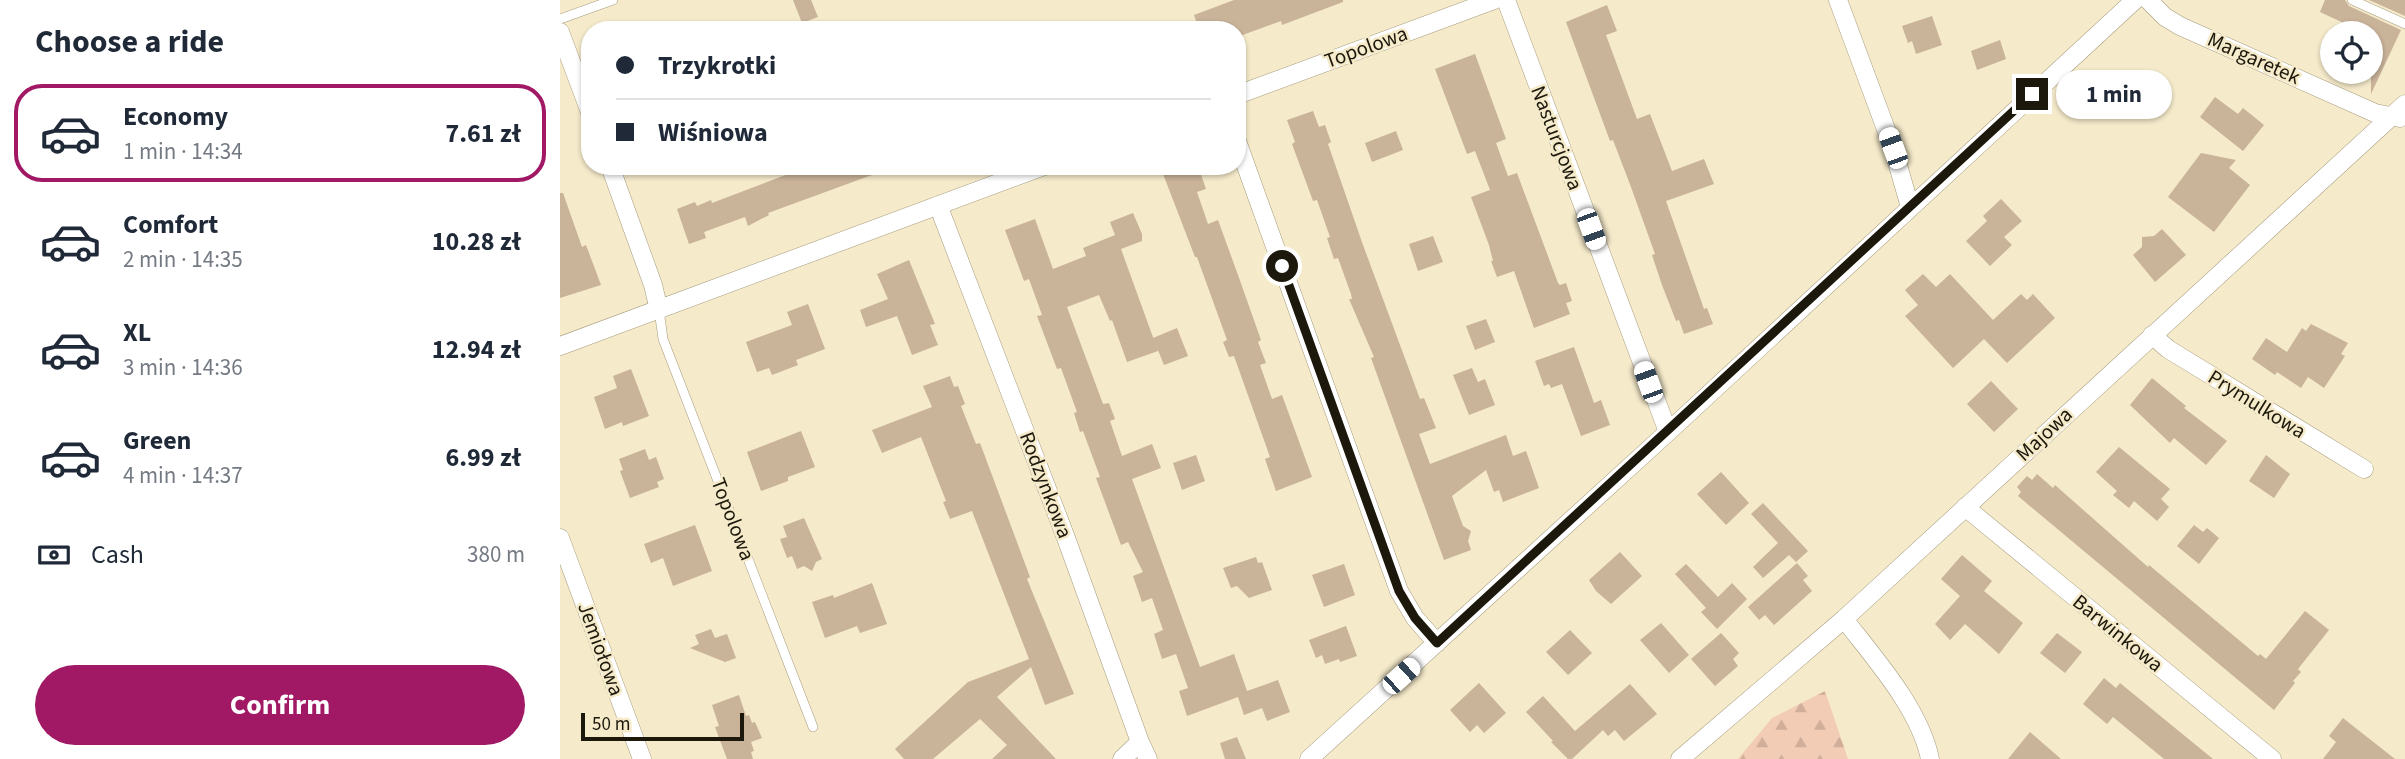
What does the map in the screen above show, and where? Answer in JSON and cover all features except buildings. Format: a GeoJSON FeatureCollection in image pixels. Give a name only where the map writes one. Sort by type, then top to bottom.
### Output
{"type":"FeatureCollection","features":[{"type":"Feature","properties":{"kind":"street","name":"Topolowa"},"geometry":{"type":"LineString","coordinates":[[1246,91],[1494,0]]}},
{"type":"Feature","properties":{"kind":"street","name":"Nasturcjowa"},"geometry":{"type":"LineString","coordinates":[[1506,0],[1668,432]]}},
{"type":"Feature","properties":{"kind":"street"},"geometry":{"type":"LineString","coordinates":[[1838,0],[1893,148],[1910,207]]}},
{"type":"Feature","properties":{"kind":"street"},"geometry":{"type":"LineString","coordinates":[[1309,759],[1668,432],[2134,0]]}},
{"type":"Feature","properties":{"kind":"street","name":"Margaretek"},"geometry":{"type":"LineString","coordinates":[[2148,0],[2165,17],[2180,26],[2375,113],[2401,113]]}},
{"type":"Feature","properties":{"kind":"street"},"geometry":{"type":"LineString","coordinates":[[560,32],[581,88]]}},
{"type":"Feature","properties":{"kind":"street","name":"Majowa"},"geometry":{"type":"LineString","coordinates":[[1680,759],[1844,619],[2152,335],[2401,113]]}},
{"type":"Feature","properties":{"kind":"street"},"geometry":{"type":"LineString","coordinates":[[1246,166],[1399,591],[1415,618],[1437,643]]}},
{"type":"Feature","properties":{"kind":"street"},"geometry":{"type":"LineString","coordinates":[[613,175],[653,285],[659,310]]}},
{"type":"Feature","properties":{"kind":"street"},"geometry":{"type":"LineString","coordinates":[[560,346],[1020,175]]}},
{"type":"Feature","properties":{"kind":"street","name":"Rodzynkowa"},"geometry":{"type":"LineString","coordinates":[[939,205],[1144,751],[1122,759]]}},
{"type":"Feature","properties":{"kind":"street","name":"Prymulkowa"},"geometry":{"type":"LineString","coordinates":[[2152,335],[2168,349],[2364,469]]}},
{"type":"Feature","properties":{"kind":"street","name":"Barwinkowa"},"geometry":{"type":"LineString","coordinates":[[1965,507],[2272,759]]}},
{"type":"Feature","properties":{"kind":"street","name":"Jemiołowa"},"geometry":{"type":"LineString","coordinates":[[560,538],[642,759]]}},
{"type":"Feature","properties":{"kind":"street"},"geometry":{"type":"LineString","coordinates":[[1844,619],[1910,710],[1924,736],[1930,759]]}},
{"type":"Feature","properties":{"kind":"lane"},"geometry":{"type":"LineString","coordinates":[[560,19],[613,0]]}},
{"type":"Feature","properties":{"kind":"lane"},"geometry":{"type":"LineString","coordinates":[[2352,0],[2405,24]]}},
{"type":"Feature","properties":{"kind":"lane","name":"Topolowa"},"geometry":{"type":"LineString","coordinates":[[659,310],[663,339],[813,727]]}},
{"type":"Feature","properties":{"kind":"green space"},"geometry":{"type":"Polygon","coordinates":[[[1825,691],[1848,759],[1738,759],[1772,718],[1825,691]]]}},
{"type":"Feature","properties":{"kind":"route"},"geometry":{"type":"LineString","coordinates":[[1282,266],[1399,591],[1415,618],[1437,643],[2032,94]]}}]}
